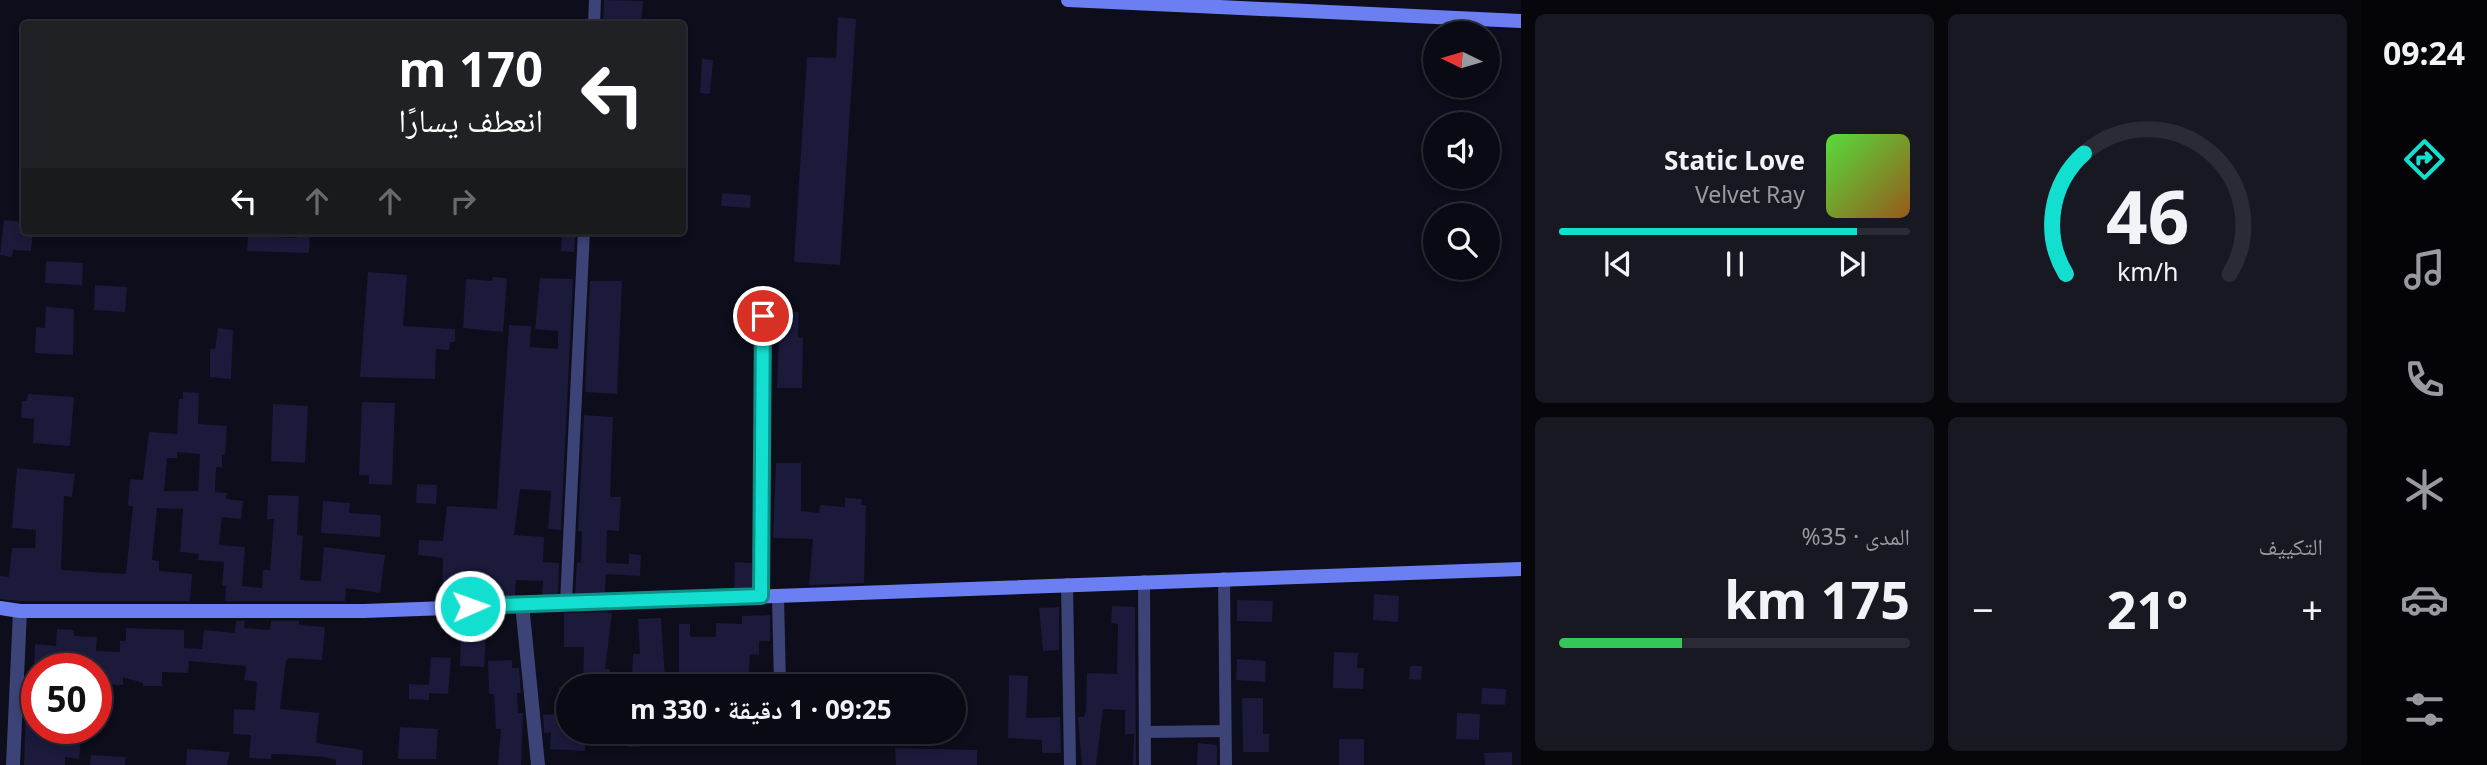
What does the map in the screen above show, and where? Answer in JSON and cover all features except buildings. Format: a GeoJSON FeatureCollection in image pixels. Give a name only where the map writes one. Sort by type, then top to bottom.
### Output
{"type":"FeatureCollection","features":[{"type":"Feature","properties":{"kind":"main road"},"geometry":{"type":"LineString","coordinates":[[1068,0],[1521,21]]}},
{"type":"Feature","properties":{"kind":"main road"},"geometry":{"type":"LineString","coordinates":[[0,608],[20,611],[364,611],[1521,569]]}},
{"type":"Feature","properties":{"kind":"street"},"geometry":{"type":"LineString","coordinates":[[594,21],[595,0]]}},
{"type":"Feature","properties":{"kind":"street"},"geometry":{"type":"LineString","coordinates":[[566,602],[584,235]]}},
{"type":"Feature","properties":{"kind":"street"},"geometry":{"type":"LineString","coordinates":[[761,596],[763,316]]}},
{"type":"Feature","properties":{"kind":"street"},"geometry":{"type":"LineString","coordinates":[[1224,578],[1226,765]]}},
{"type":"Feature","properties":{"kind":"street"},"geometry":{"type":"LineString","coordinates":[[1144,581],[1145,765]]}},
{"type":"Feature","properties":{"kind":"street"},"geometry":{"type":"LineString","coordinates":[[1067,584],[1070,765]]}},
{"type":"Feature","properties":{"kind":"street"},"geometry":{"type":"LineString","coordinates":[[778,596],[780,674]]}},
{"type":"Feature","properties":{"kind":"street"},"geometry":{"type":"LineString","coordinates":[[522,604],[538,765]]}},
{"type":"Feature","properties":{"kind":"street"},"geometry":{"type":"LineString","coordinates":[[13,765],[20,611]]}},
{"type":"Feature","properties":{"kind":"street"},"geometry":{"type":"LineString","coordinates":[[1144,733],[1225,731]]}},
{"type":"Feature","properties":{"kind":"route"},"geometry":{"type":"LineString","coordinates":[[470,606],[761,596],[763,316]]}}]}
